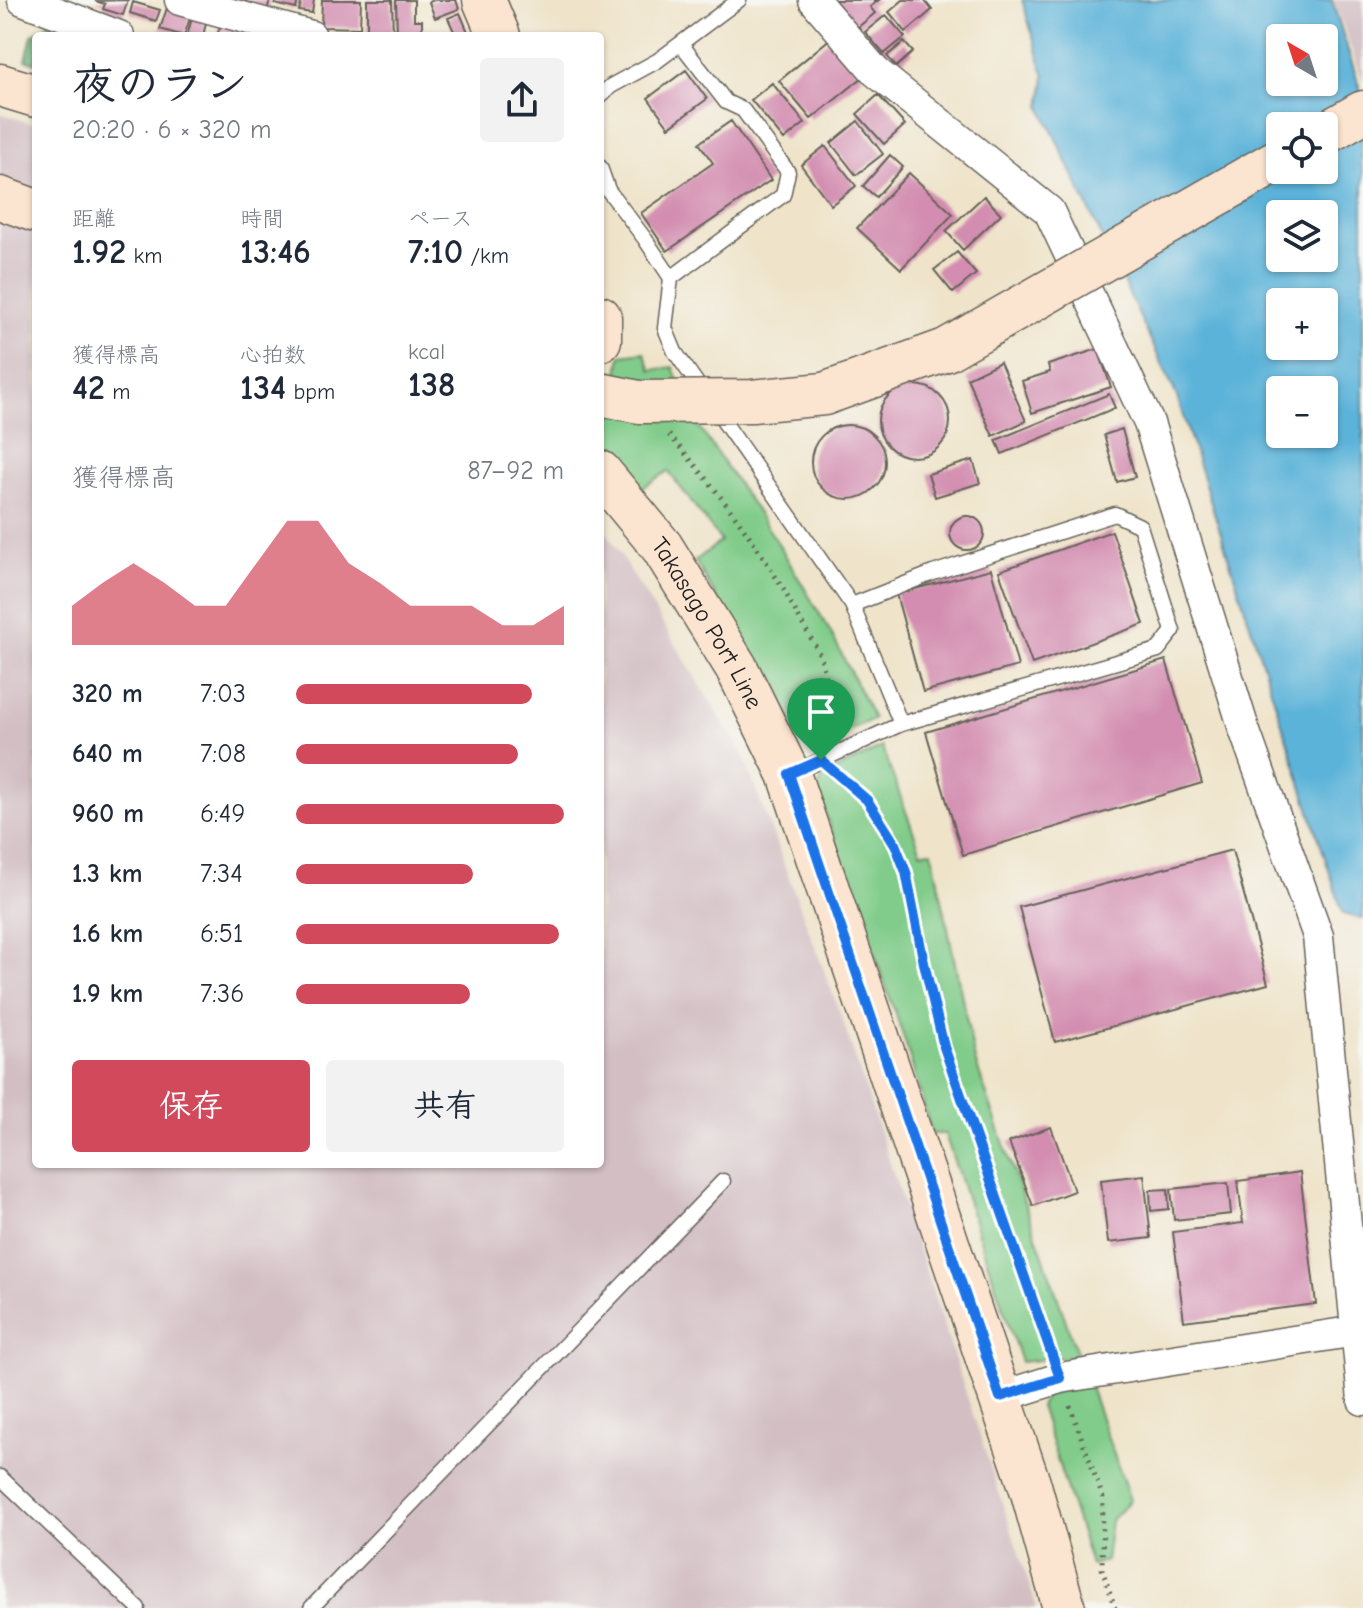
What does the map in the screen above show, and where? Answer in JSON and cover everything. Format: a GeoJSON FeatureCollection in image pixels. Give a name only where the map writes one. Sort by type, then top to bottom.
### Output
{"type":"FeatureCollection","features":[{"type":"Feature","properties":{"kind":"main road"},"geometry":{"type":"LineString","coordinates":[[484,0],[497,32]]}},
{"type":"Feature","properties":{"kind":"main road"},"geometry":{"type":"LineString","coordinates":[[0,85],[32,95]]}},
{"type":"Feature","properties":{"kind":"main road"},"geometry":{"type":"LineString","coordinates":[[1338,126],[1363,112]]}},
{"type":"Feature","properties":{"kind":"main road"},"geometry":{"type":"LineString","coordinates":[[604,395],[653,402],[752,401],[824,394],[946,350],[1266,167]]}},
{"type":"Feature","properties":{"kind":"main road"},"geometry":{"type":"LineString","coordinates":[[0,198],[32,210]]}},
{"type":"Feature","properties":{"kind":"main road","name":"Takasago Port Line"},"geometry":{"type":"LineString","coordinates":[[604,477],[662,547],[736,667],[805,767],[1031,1489],[1064,1608]]}},
{"type":"Feature","properties":{"kind":"street"},"geometry":{"type":"LineString","coordinates":[[23,0],[108,32]]}},
{"type":"Feature","properties":{"kind":"street"},"geometry":{"type":"LineString","coordinates":[[180,0],[296,32]]}},
{"type":"Feature","properties":{"kind":"street"},"geometry":{"type":"LineString","coordinates":[[814,0],[876,72],[1049,211],[1149,423],[1244,729],[1318,936],[1363,1400]]}},
{"type":"Feature","properties":{"kind":"street"},"geometry":{"type":"LineString","coordinates":[[1000,1397],[1060,1378],[1356,1331]]}},
{"type":"Feature","properties":{"kind":"lane"},"geometry":{"type":"LineString","coordinates":[[604,92],[657,61],[739,0]]}},
{"type":"Feature","properties":{"kind":"lane"},"geometry":{"type":"LineString","coordinates":[[671,278],[783,195],[788,172],[743,110],[726,102],[681,44]]}},
{"type":"Feature","properties":{"kind":"lane"},"geometry":{"type":"LineString","coordinates":[[604,178],[608,190],[671,278],[665,328],[675,352],[852,605],[901,724]]}},
{"type":"Feature","properties":{"kind":"lane"},"geometry":{"type":"LineString","coordinates":[[805,767],[901,724],[1158,650],[1173,631],[1140,526],[1115,514],[933,573],[852,605]]}},
{"type":"Feature","properties":{"kind":"lane"},"geometry":{"type":"LineString","coordinates":[[311,1608],[723,1181]]}},
{"type":"Feature","properties":{"kind":"lane"},"geometry":{"type":"LineString","coordinates":[[0,1477],[138,1608]]}},
{"type":"Feature","properties":{"kind":"path"},"geometry":{"type":"LineString","coordinates":[[660,424],[700,470],[747,535],[788,597],[821,659],[829,709],[805,767],[867,800],[901,858],[944,1047],[1103,1498],[1102,1569],[1115,1608]]}},
{"type":"Feature","properties":{"kind":"shaded area"},"geometry":{"type":"Polygon","coordinates":[[[1334,0],[1363,0],[1363,81],[1334,0]]]}},
{"type":"Feature","properties":{"kind":"shaded area"},"geometry":{"type":"Polygon","coordinates":[[[0,113],[32,124],[32,1168],[604,1168],[604,528],[743,755],[844,1024],[1037,1608],[0,1608],[0,113]]]}},
{"type":"Feature","properties":{"kind":"green space"},"geometry":{"type":"Polygon","coordinates":[[[50,23],[77,32],[36,32],[50,23]]]}},
{"type":"Feature","properties":{"kind":"green space"},"geometry":{"type":"Polygon","coordinates":[[[32,35],[32,62],[26,60],[32,35]]]}},
{"type":"Feature","properties":{"kind":"green space"},"geometry":{"type":"Polygon","coordinates":[[[644,352],[651,370],[673,367],[689,412],[776,540],[831,633],[874,719],[814,745],[802,743],[695,561],[721,541],[668,471],[642,488],[613,453],[608,435],[621,355],[644,352]]]}},
{"type":"Feature","properties":{"kind":"green space"},"geometry":{"type":"Polygon","coordinates":[[[882,747],[921,852],[932,851],[975,1061],[1078,1356],[1021,1362],[945,1134],[932,1134],[905,1041],[817,789],[825,775],[882,747]]]}},
{"type":"Feature","properties":{"kind":"green space"},"geometry":{"type":"Polygon","coordinates":[[[1085,1383],[1091,1390],[1130,1500],[1111,1520],[1106,1561],[1091,1565],[1040,1406],[1047,1394],[1085,1383]]]}},
{"type":"Feature","properties":{"kind":"water"},"geometry":{"type":"Polygon","coordinates":[[[1022,0],[1332,0],[1363,98],[1363,919],[1343,914],[1176,394],[1041,107],[1045,77],[1022,0]]]}},
{"type":"Feature","properties":{"kind":"building"},"geometry":{"type":"Polygon","coordinates":[[[128,0],[123,15],[103,9],[105,4],[95,1],[128,0]]]}},
{"type":"Feature","properties":{"kind":"building"},"geometry":{"type":"Polygon","coordinates":[[[244,0],[270,0],[267,12],[243,6],[244,0]]]}},
{"type":"Feature","properties":{"kind":"building"},"geometry":{"type":"Polygon","coordinates":[[[276,0],[298,0],[296,9],[275,4],[276,0]]]}},
{"type":"Feature","properties":{"kind":"building"},"geometry":{"type":"Polygon","coordinates":[[[302,0],[314,0],[312,13],[299,11],[302,0]]]}},
{"type":"Feature","properties":{"kind":"building"},"geometry":{"type":"Polygon","coordinates":[[[322,0],[361,0],[360,28],[321,27],[322,0]]]}},
{"type":"Feature","properties":{"kind":"building"},"geometry":{"type":"Polygon","coordinates":[[[367,0],[392,0],[393,32],[367,32],[367,0]]]}},
{"type":"Feature","properties":{"kind":"building"},"geometry":{"type":"Polygon","coordinates":[[[396,0],[414,0],[414,20],[422,20],[422,32],[397,32],[396,0]]]}},
{"type":"Feature","properties":{"kind":"building"},"geometry":{"type":"Polygon","coordinates":[[[456,0],[459,9],[435,18],[429,2],[456,0]]]}},
{"type":"Feature","properties":{"kind":"building"},"geometry":{"type":"Polygon","coordinates":[[[834,0],[879,0],[870,7],[875,13],[857,28],[834,0]]]}},
{"type":"Feature","properties":{"kind":"building"},"geometry":{"type":"Polygon","coordinates":[[[903,0],[924,0],[932,10],[906,32],[889,12],[903,0]]]}},
{"type":"Feature","properties":{"kind":"building"},"geometry":{"type":"Polygon","coordinates":[[[133,2],[160,10],[156,21],[130,13],[133,2]]]}},
{"type":"Feature","properties":{"kind":"building"},"geometry":{"type":"Polygon","coordinates":[[[167,8],[191,15],[185,32],[160,29],[167,8]]]}},
{"type":"Feature","properties":{"kind":"building"},"geometry":{"type":"Polygon","coordinates":[[[460,13],[468,32],[454,32],[448,18],[460,13]]]}},
{"type":"Feature","properties":{"kind":"building"},"geometry":{"type":"Polygon","coordinates":[[[193,15],[207,19],[204,32],[188,32],[193,15]]]}},
{"type":"Feature","properties":{"kind":"building"},"geometry":{"type":"Polygon","coordinates":[[[886,15],[905,37],[884,54],[865,32],[886,15]]]}},
{"type":"Feature","properties":{"kind":"building"},"geometry":{"type":"Polygon","coordinates":[[[221,23],[247,30],[247,32],[218,32],[221,23]]]}},
{"type":"Feature","properties":{"kind":"building"},"geometry":{"type":"Polygon","coordinates":[[[831,38],[863,77],[811,119],[779,81],[831,38]]]}},
{"type":"Feature","properties":{"kind":"building"},"geometry":{"type":"Polygon","coordinates":[[[904,42],[913,52],[896,67],[887,56],[904,42]]]}},
{"type":"Feature","properties":{"kind":"building"},"geometry":{"type":"Polygon","coordinates":[[[686,70],[707,99],[669,127],[648,98],[686,70]]]}},
{"type":"Feature","properties":{"kind":"building"},"geometry":{"type":"Polygon","coordinates":[[[772,83],[805,123],[784,140],[751,100],[772,83]]]}},
{"type":"Feature","properties":{"kind":"building"},"geometry":{"type":"Polygon","coordinates":[[[878,95],[905,125],[884,144],[857,114],[878,95]]]}},
{"type":"Feature","properties":{"kind":"building"},"geometry":{"type":"Polygon","coordinates":[[[731,121],[771,180],[667,251],[641,213],[713,163],[699,143],[731,121]]]}},
{"type":"Feature","properties":{"kind":"building"},"geometry":{"type":"Polygon","coordinates":[[[858,121],[883,154],[856,175],[831,143],[858,121]]]}},
{"type":"Feature","properties":{"kind":"building"},"geometry":{"type":"Polygon","coordinates":[[[825,146],[856,186],[831,205],[801,165],[825,146]]]}},
{"type":"Feature","properties":{"kind":"building"},"geometry":{"type":"Polygon","coordinates":[[[890,155],[903,167],[876,197],[863,186],[890,155]]]}},
{"type":"Feature","properties":{"kind":"building"},"geometry":{"type":"Polygon","coordinates":[[[909,173],[953,214],[901,269],[857,228],[909,173]]]}},
{"type":"Feature","properties":{"kind":"building"},"geometry":{"type":"Polygon","coordinates":[[[984,196],[1001,214],[963,250],[946,231],[984,196]]]}},
{"type":"Feature","properties":{"kind":"building"},"geometry":{"type":"Polygon","coordinates":[[[957,252],[976,274],[953,293],[934,270],[957,252]]]}},
{"type":"Feature","properties":{"kind":"building"},"geometry":{"type":"Polygon","coordinates":[[[1098,349],[1111,387],[1032,413],[1022,381],[1050,372],[1048,365],[1098,349]]]}},
{"type":"Feature","properties":{"kind":"building"},"geometry":{"type":"Polygon","coordinates":[[[1000,362],[1026,421],[993,436],[967,378],[1000,362]]]}},
{"type":"Feature","properties":{"kind":"building"},"geometry":{"type":"Polygon","coordinates":[[[914,385],[934,391],[944,401],[950,421],[944,441],[934,451],[914,457],[894,451],[884,441],[878,421],[884,401],[894,391],[914,385]]]}},
{"type":"Feature","properties":{"kind":"building"},"geometry":{"type":"Polygon","coordinates":[[[1109,394],[1115,408],[1002,454],[996,440],[1109,394]]]}},
{"type":"Feature","properties":{"kind":"building"},"geometry":{"type":"Polygon","coordinates":[[[841,425],[855,425],[869,431],[879,441],[885,462],[883,476],[869,493],[855,499],[841,499],[827,493],[817,483],[811,469],[811,455],[817,441],[827,431],[841,425]]]}},
{"type":"Feature","properties":{"kind":"building"},"geometry":{"type":"Polygon","coordinates":[[[1122,429],[1135,477],[1117,482],[1104,435],[1122,429]]]}},
{"type":"Feature","properties":{"kind":"building"},"geometry":{"type":"Polygon","coordinates":[[[973,460],[980,483],[935,497],[928,474],[973,460]]]}},
{"type":"Feature","properties":{"kind":"building"},"geometry":{"type":"Polygon","coordinates":[[[967,516],[979,521],[984,533],[979,545],[967,550],[955,545],[950,533],[955,521],[967,516]]]}},
{"type":"Feature","properties":{"kind":"building"},"geometry":{"type":"Polygon","coordinates":[[[1112,531],[1144,624],[1032,664],[999,571],[1112,531]]]}},
{"type":"Feature","properties":{"kind":"building"},"geometry":{"type":"Polygon","coordinates":[[[991,569],[1018,666],[923,692],[896,594],[991,569]]]}},
{"type":"Feature","properties":{"kind":"building"},"geometry":{"type":"Polygon","coordinates":[[[1166,660],[1202,783],[963,855],[926,732],[1166,660]]]}},
{"type":"Feature","properties":{"kind":"building"},"geometry":{"type":"Polygon","coordinates":[[[1232,850],[1268,984],[1055,1042],[1019,907],[1232,850]]]}},
{"type":"Feature","properties":{"kind":"building"},"geometry":{"type":"Polygon","coordinates":[[[1051,1127],[1074,1191],[1033,1206],[1009,1142],[1051,1127]]]}},
{"type":"Feature","properties":{"kind":"building"},"geometry":{"type":"Polygon","coordinates":[[[1300,1172],[1316,1304],[1184,1321],[1173,1232],[1243,1223],[1238,1181],[1300,1172]]]}},
{"type":"Feature","properties":{"kind":"building"},"geometry":{"type":"Polygon","coordinates":[[[1144,1175],[1151,1238],[1108,1243],[1101,1180],[1144,1175]]]}},
{"type":"Feature","properties":{"kind":"building"},"geometry":{"type":"Polygon","coordinates":[[[1228,1183],[1231,1214],[1174,1220],[1171,1189],[1228,1183]]]}},
{"type":"Feature","properties":{"kind":"building"},"geometry":{"type":"Polygon","coordinates":[[[1168,1189],[1169,1209],[1151,1211],[1150,1190],[1168,1189]]]}},
{"type":"Feature","properties":{"kind":"route"},"geometry":{"type":"LineString","coordinates":[[821,760],[867,800],[895,844],[906,872],[944,1047],[1060,1378],[1000,1397],[789,774],[821,760]]}}]}
